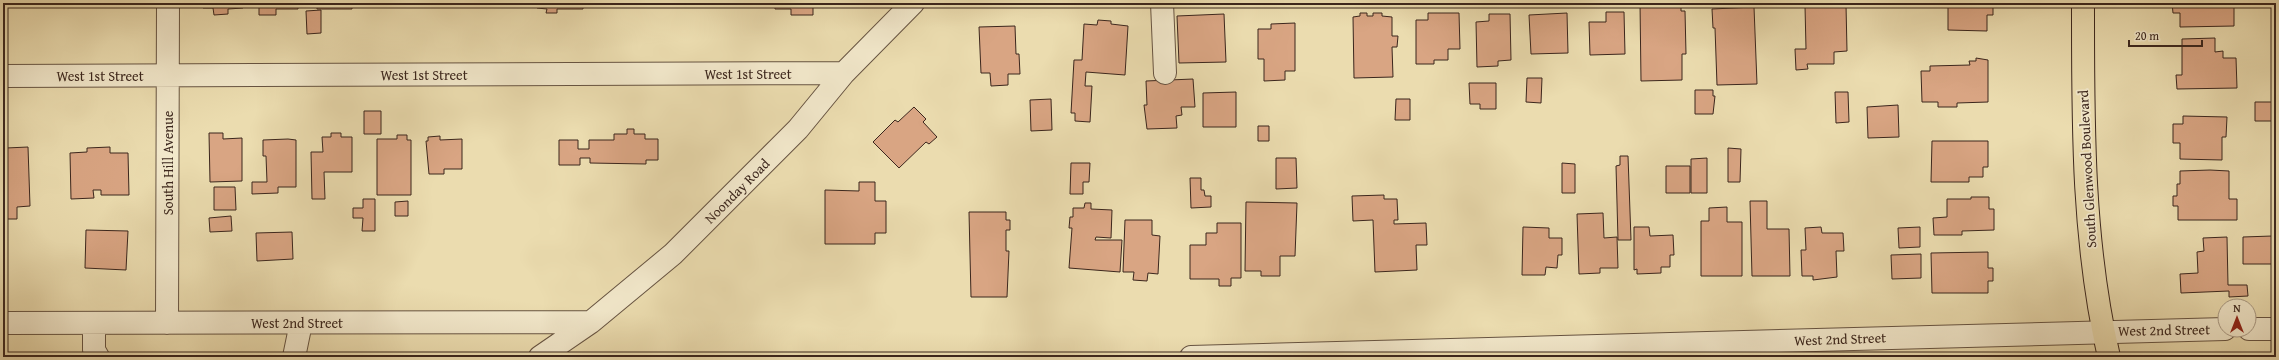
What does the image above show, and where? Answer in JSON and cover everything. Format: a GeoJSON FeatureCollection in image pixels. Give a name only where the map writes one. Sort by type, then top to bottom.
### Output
{"type":"FeatureCollection","features":[{"type":"Feature","properties":{"kind":"main road","name":"South Glenwood Boulevard"},"geometry":{"type":"LineString","coordinates":[[2083,3],[2084,175],[2091,256],[2103,331],[2109,357]]}},
{"type":"Feature","properties":{"kind":"street","name":"South Hill Avenue"},"geometry":{"type":"LineString","coordinates":[[167,323],[168,3]]}},
{"type":"Feature","properties":{"kind":"street","name":"Noonday Road"},"geometry":{"type":"LineString","coordinates":[[540,357],[591,322],[673,254],[798,129],[844,73],[913,3]]}},
{"type":"Feature","properties":{"kind":"street"},"geometry":{"type":"LineString","coordinates":[[1162,3],[1165,73]]}},
{"type":"Feature","properties":{"kind":"street","name":"West 1st Street"},"geometry":{"type":"LineString","coordinates":[[3,76],[844,73]]}},
{"type":"Feature","properties":{"kind":"street","name":"West 2nd Street"},"geometry":{"type":"LineString","coordinates":[[3,323],[591,322]]}},
{"type":"Feature","properties":{"kind":"street"},"geometry":{"type":"LineString","coordinates":[[94,323],[94,350],[98,357]]}},
{"type":"Feature","properties":{"kind":"street"},"geometry":{"type":"LineString","coordinates":[[294,357],[301,323]]}},
{"type":"Feature","properties":{"kind":"street","name":"West 2nd Street"},"geometry":{"type":"LineString","coordinates":[[1191,357],[2103,331],[2217,329]]}},
{"type":"Feature","properties":{"kind":"street"},"geometry":{"type":"LineString","coordinates":[[2257,329],[2276,329]]}},
{"type":"Feature","properties":{"kind":"building"},"geometry":{"type":"Polygon","coordinates":[[[203,3],[243,3],[243,8],[228,9],[228,14],[214,15],[213,8],[203,8],[203,3]]]}},
{"type":"Feature","properties":{"kind":"building"},"geometry":{"type":"Polygon","coordinates":[[[259,3],[298,3],[298,9],[276,9],[276,15],[259,15],[259,3]]]}},
{"type":"Feature","properties":{"kind":"building"},"geometry":{"type":"Polygon","coordinates":[[[317,3],[352,3],[352,9],[317,9],[317,3]]]}},
{"type":"Feature","properties":{"kind":"building"},"geometry":{"type":"Polygon","coordinates":[[[381,3],[411,3],[411,7],[381,7],[381,3]]]}},
{"type":"Feature","properties":{"kind":"building"},"geometry":{"type":"Polygon","coordinates":[[[444,3],[462,3],[462,7],[444,7],[444,3]]]}},
{"type":"Feature","properties":{"kind":"building"},"geometry":{"type":"Polygon","coordinates":[[[491,3],[524,3],[524,7],[491,7],[491,3]]]}},
{"type":"Feature","properties":{"kind":"building"},"geometry":{"type":"Polygon","coordinates":[[[537,3],[583,3],[583,9],[557,9],[557,13],[546,13],[547,9],[537,8],[537,3]]]}},
{"type":"Feature","properties":{"kind":"building"},"geometry":{"type":"Polygon","coordinates":[[[670,3],[694,3],[694,7],[670,6],[670,3]]]}},
{"type":"Feature","properties":{"kind":"building"},"geometry":{"type":"Polygon","coordinates":[[[775,3],[813,3],[813,15],[791,15],[791,9],[775,9],[775,3]]]}},
{"type":"Feature","properties":{"kind":"building"},"geometry":{"type":"Polygon","coordinates":[[[1640,3],[1681,3],[1681,11],[1685,11],[1686,54],[1682,54],[1682,80],[1641,81],[1640,3]]]}},
{"type":"Feature","properties":{"kind":"building"},"geometry":{"type":"Polygon","coordinates":[[[1814,3],[1846,5],[1847,51],[1834,52],[1834,64],[1807,64],[1808,69],[1796,70],[1795,49],[1806,49],[1805,6],[1814,6],[1814,3]]]}},
{"type":"Feature","properties":{"kind":"building"},"geometry":{"type":"Polygon","coordinates":[[[1948,3],[1993,3],[1993,15],[1987,15],[1987,31],[1948,30],[1948,3]]]}},
{"type":"Feature","properties":{"kind":"building"},"geometry":{"type":"Polygon","coordinates":[[[2172,3],[2234,3],[2234,26],[2180,27],[2180,13],[2173,13],[2172,3]]]}},
{"type":"Feature","properties":{"kind":"building"},"geometry":{"type":"Polygon","coordinates":[[[1754,7],[1757,84],[1717,85],[1715,28],[1713,28],[1712,9],[1754,7]]]}},
{"type":"Feature","properties":{"kind":"building"},"geometry":{"type":"Polygon","coordinates":[[[321,10],[321,33],[307,34],[306,11],[321,10]]]}},
{"type":"Feature","properties":{"kind":"building"},"geometry":{"type":"Polygon","coordinates":[[[1606,12],[1624,12],[1625,54],[1590,55],[1589,22],[1606,22],[1606,12]]]}},
{"type":"Feature","properties":{"kind":"building"},"geometry":{"type":"Polygon","coordinates":[[[1360,13],[1367,13],[1367,16],[1373,16],[1373,13],[1382,13],[1382,16],[1392,17],[1392,36],[1398,36],[1397,47],[1392,47],[1393,77],[1354,78],[1353,17],[1360,16],[1360,13]]]}},
{"type":"Feature","properties":{"kind":"building"},"geometry":{"type":"Polygon","coordinates":[[[1428,13],[1459,13],[1460,49],[1448,49],[1448,60],[1434,60],[1434,64],[1416,64],[1416,20],[1428,20],[1428,13]]]}},
{"type":"Feature","properties":{"kind":"building"},"geometry":{"type":"Polygon","coordinates":[[[1567,13],[1568,53],[1531,54],[1529,15],[1567,13]]]}},
{"type":"Feature","properties":{"kind":"building"},"geometry":{"type":"Polygon","coordinates":[[[1224,14],[1226,62],[1179,63],[1177,16],[1224,14]]]}},
{"type":"Feature","properties":{"kind":"building"},"geometry":{"type":"Polygon","coordinates":[[[1489,14],[1510,14],[1511,60],[1498,61],[1498,66],[1477,67],[1476,22],[1489,21],[1489,14]]]}},
{"type":"Feature","properties":{"kind":"building"},"geometry":{"type":"Polygon","coordinates":[[[1098,20],[1111,21],[1111,24],[1128,26],[1125,75],[1086,72],[1085,86],[1092,86],[1090,122],[1075,121],[1075,113],[1071,113],[1074,60],[1082,60],[1084,24],[1097,25],[1098,20]]]}},
{"type":"Feature","properties":{"kind":"building"},"geometry":{"type":"Polygon","coordinates":[[[1295,23],[1295,71],[1285,71],[1285,80],[1264,81],[1264,59],[1258,59],[1258,29],[1271,29],[1271,24],[1295,23]]]}},
{"type":"Feature","properties":{"kind":"building"},"geometry":{"type":"Polygon","coordinates":[[[1015,26],[1016,54],[1019,54],[1020,74],[1008,74],[1008,85],[991,86],[990,73],[981,73],[979,27],[1015,26]]]}},
{"type":"Feature","properties":{"kind":"building"},"geometry":{"type":"Polygon","coordinates":[[[2215,38],[2215,52],[2223,51],[2223,58],[2236,58],[2237,88],[2177,89],[2176,75],[2182,75],[2182,39],[2215,38]]]}},
{"type":"Feature","properties":{"kind":"building"},"geometry":{"type":"Polygon","coordinates":[[[1976,58],[1988,60],[1988,102],[1957,103],[1957,107],[1938,107],[1938,102],[1922,102],[1921,71],[1930,71],[1930,66],[1970,65],[1969,61],[1976,61],[1976,58]]]}},
{"type":"Feature","properties":{"kind":"building"},"geometry":{"type":"Polygon","coordinates":[[[1527,78],[1542,78],[1541,103],[1526,102],[1527,78]]]}},
{"type":"Feature","properties":{"kind":"building"},"geometry":{"type":"Polygon","coordinates":[[[1193,79],[1195,107],[1181,107],[1182,115],[1176,116],[1177,128],[1147,129],[1144,105],[1147,105],[1146,81],[1193,79]]]}},
{"type":"Feature","properties":{"kind":"building"},"geometry":{"type":"Polygon","coordinates":[[[1469,83],[1496,83],[1496,109],[1480,109],[1480,104],[1470,104],[1469,83]]]}},
{"type":"Feature","properties":{"kind":"building"},"geometry":{"type":"Polygon","coordinates":[[[1695,90],[1713,90],[1713,96],[1715,96],[1713,114],[1695,114],[1695,90]]]}},
{"type":"Feature","properties":{"kind":"building"},"geometry":{"type":"Polygon","coordinates":[[[1236,92],[1236,127],[1203,127],[1203,93],[1236,92]]]}},
{"type":"Feature","properties":{"kind":"building"},"geometry":{"type":"Polygon","coordinates":[[[1835,92],[1848,92],[1849,122],[1836,123],[1835,92]]]}},
{"type":"Feature","properties":{"kind":"building"},"geometry":{"type":"Polygon","coordinates":[[[1051,99],[1052,130],[1031,131],[1030,100],[1051,99]]]}},
{"type":"Feature","properties":{"kind":"building"},"geometry":{"type":"Polygon","coordinates":[[[1396,99],[1410,99],[1410,120],[1395,120],[1396,99]]]}},
{"type":"Feature","properties":{"kind":"building"},"geometry":{"type":"Polygon","coordinates":[[[2255,102],[2276,102],[2276,121],[2255,121],[2255,102]]]}},
{"type":"Feature","properties":{"kind":"building"},"geometry":{"type":"Polygon","coordinates":[[[1898,105],[1899,137],[1868,138],[1867,107],[1898,105]]]}},
{"type":"Feature","properties":{"kind":"building"},"geometry":{"type":"Polygon","coordinates":[[[914,107],[926,119],[923,122],[937,137],[929,144],[926,142],[899,168],[873,142],[895,120],[898,122],[914,107]]]}},
{"type":"Feature","properties":{"kind":"building"},"geometry":{"type":"Polygon","coordinates":[[[364,111],[381,111],[381,134],[364,134],[364,111]]]}},
{"type":"Feature","properties":{"kind":"building"},"geometry":{"type":"Polygon","coordinates":[[[2183,116],[2227,117],[2226,137],[2222,137],[2222,160],[2180,159],[2180,143],[2173,143],[2173,124],[2183,124],[2183,116]]]}},
{"type":"Feature","properties":{"kind":"building"},"geometry":{"type":"Polygon","coordinates":[[[1258,126],[1269,126],[1269,141],[1258,141],[1258,126]]]}},
{"type":"Feature","properties":{"kind":"building"},"geometry":{"type":"Polygon","coordinates":[[[627,129],[634,129],[634,134],[645,134],[645,139],[658,139],[658,160],[646,160],[646,164],[590,163],[590,158],[580,158],[580,165],[559,165],[559,140],[578,140],[578,149],[589,149],[589,140],[614,140],[614,134],[627,134],[627,129]]]}},
{"type":"Feature","properties":{"kind":"building"},"geometry":{"type":"Polygon","coordinates":[[[209,133],[223,133],[223,139],[242,138],[242,181],[210,182],[209,133]]]}},
{"type":"Feature","properties":{"kind":"building"},"geometry":{"type":"Polygon","coordinates":[[[331,133],[341,133],[341,137],[352,137],[352,172],[324,172],[325,199],[312,199],[311,152],[323,152],[322,137],[331,137],[331,133]]]}},
{"type":"Feature","properties":{"kind":"building"},"geometry":{"type":"Polygon","coordinates":[[[397,135],[407,135],[407,140],[411,140],[411,195],[377,195],[377,139],[397,139],[397,135]]]}},
{"type":"Feature","properties":{"kind":"building"},"geometry":{"type":"Polygon","coordinates":[[[440,136],[440,140],[462,139],[462,169],[444,169],[444,174],[429,174],[426,141],[428,141],[428,137],[440,136]]]}},
{"type":"Feature","properties":{"kind":"building"},"geometry":{"type":"Polygon","coordinates":[[[263,140],[296,140],[296,187],[278,187],[278,193],[252,194],[252,182],[267,182],[266,156],[263,156],[263,140]]]}},
{"type":"Feature","properties":{"kind":"building"},"geometry":{"type":"Polygon","coordinates":[[[1932,141],[1988,141],[1988,167],[1983,167],[1983,177],[1969,177],[1969,182],[1931,182],[1932,141]]]}},
{"type":"Feature","properties":{"kind":"building"},"geometry":{"type":"Polygon","coordinates":[[[28,147],[30,206],[17,207],[17,219],[3,219],[3,153],[6,153],[6,148],[28,147]]]}},
{"type":"Feature","properties":{"kind":"building"},"geometry":{"type":"Polygon","coordinates":[[[110,147],[110,153],[128,153],[129,195],[101,195],[101,190],[93,190],[94,198],[71,199],[70,153],[87,152],[87,148],[110,147]]]}},
{"type":"Feature","properties":{"kind":"building"},"geometry":{"type":"Polygon","coordinates":[[[1728,148],[1741,149],[1740,182],[1728,182],[1728,148]]]}},
{"type":"Feature","properties":{"kind":"building"},"geometry":{"type":"Polygon","coordinates":[[[1620,156],[1628,156],[1631,240],[1618,240],[1616,166],[1620,165],[1620,156]]]}},
{"type":"Feature","properties":{"kind":"building"},"geometry":{"type":"Polygon","coordinates":[[[1276,158],[1296,158],[1297,188],[1276,189],[1276,158]]]}},
{"type":"Feature","properties":{"kind":"building"},"geometry":{"type":"Polygon","coordinates":[[[1707,158],[1707,193],[1691,193],[1691,159],[1707,158]]]}},
{"type":"Feature","properties":{"kind":"building"},"geometry":{"type":"Polygon","coordinates":[[[1071,163],[1090,163],[1089,182],[1083,182],[1083,194],[1070,194],[1071,163]]]}},
{"type":"Feature","properties":{"kind":"building"},"geometry":{"type":"Polygon","coordinates":[[[1562,163],[1575,164],[1575,193],[1562,193],[1562,163]]]}},
{"type":"Feature","properties":{"kind":"building"},"geometry":{"type":"Polygon","coordinates":[[[1666,166],[1690,166],[1690,193],[1666,193],[1666,166]]]}},
{"type":"Feature","properties":{"kind":"building"},"geometry":{"type":"Polygon","coordinates":[[[2180,171],[2229,171],[2229,199],[2237,199],[2237,220],[2178,220],[2178,206],[2173,206],[2173,196],[2177,196],[2177,184],[2180,184],[2180,171]]]}},
{"type":"Feature","properties":{"kind":"building"},"geometry":{"type":"Polygon","coordinates":[[[1190,178],[1201,178],[1201,190],[1204,190],[1205,196],[1211,196],[1211,207],[1191,208],[1190,178]]]}},
{"type":"Feature","properties":{"kind":"building"},"geometry":{"type":"Polygon","coordinates":[[[859,182],[875,182],[875,201],[886,201],[886,233],[875,233],[875,244],[825,244],[825,190],[859,191],[859,182]]]}},
{"type":"Feature","properties":{"kind":"building"},"geometry":{"type":"Polygon","coordinates":[[[214,187],[235,187],[236,210],[214,210],[214,187]]]}},
{"type":"Feature","properties":{"kind":"building"},"geometry":{"type":"Polygon","coordinates":[[[1384,195],[1384,199],[1397,199],[1398,220],[1394,220],[1394,224],[1426,223],[1427,245],[1416,245],[1417,270],[1375,272],[1373,220],[1353,221],[1352,196],[1384,195]]]}},
{"type":"Feature","properties":{"kind":"building"},"geometry":{"type":"Polygon","coordinates":[[[1971,197],[1989,197],[1989,209],[1994,209],[1994,230],[1962,231],[1962,235],[1934,235],[1933,218],[1947,217],[1947,199],[1971,199],[1971,197]]]}},
{"type":"Feature","properties":{"kind":"building"},"geometry":{"type":"Polygon","coordinates":[[[363,199],[375,199],[375,231],[362,231],[363,218],[353,218],[353,208],[363,208],[363,199]]]}},
{"type":"Feature","properties":{"kind":"building"},"geometry":{"type":"Polygon","coordinates":[[[408,201],[408,216],[395,216],[395,202],[408,201]]]}},
{"type":"Feature","properties":{"kind":"building"},"geometry":{"type":"Polygon","coordinates":[[[1750,201],[1767,201],[1767,229],[1789,229],[1790,276],[1752,276],[1750,201]]]}},
{"type":"Feature","properties":{"kind":"building"},"geometry":{"type":"Polygon","coordinates":[[[1246,202],[1297,203],[1295,256],[1280,256],[1280,276],[1261,276],[1261,271],[1245,271],[1246,202]]]}},
{"type":"Feature","properties":{"kind":"building"},"geometry":{"type":"Polygon","coordinates":[[[1085,203],[1091,203],[1091,209],[1112,210],[1111,238],[1096,237],[1095,240],[1122,240],[1120,272],[1069,268],[1072,228],[1069,228],[1070,217],[1073,217],[1073,208],[1084,208],[1085,203]]]}},
{"type":"Feature","properties":{"kind":"building"},"geometry":{"type":"Polygon","coordinates":[[[1727,207],[1727,222],[1742,222],[1742,276],[1701,276],[1701,221],[1709,221],[1709,208],[1727,207]]]}},
{"type":"Feature","properties":{"kind":"building"},"geometry":{"type":"Polygon","coordinates":[[[969,212],[1006,212],[1006,220],[1010,220],[1010,230],[1006,230],[1006,251],[1009,251],[1007,297],[971,297],[969,212]]]}},
{"type":"Feature","properties":{"kind":"building"},"geometry":{"type":"Polygon","coordinates":[[[1603,213],[1604,238],[1617,237],[1618,268],[1600,268],[1600,273],[1579,274],[1577,214],[1603,213]]]}},
{"type":"Feature","properties":{"kind":"building"},"geometry":{"type":"Polygon","coordinates":[[[231,216],[232,231],[210,232],[209,218],[231,216]]]}},
{"type":"Feature","properties":{"kind":"building"},"geometry":{"type":"Polygon","coordinates":[[[1125,220],[1152,220],[1152,235],[1160,236],[1158,274],[1148,273],[1147,281],[1133,280],[1134,272],[1123,272],[1125,220]]]}},
{"type":"Feature","properties":{"kind":"building"},"geometry":{"type":"Polygon","coordinates":[[[1217,223],[1241,223],[1241,278],[1231,278],[1231,286],[1219,286],[1219,279],[1190,279],[1190,245],[1206,245],[1206,233],[1217,233],[1217,223]]]}},
{"type":"Feature","properties":{"kind":"building"},"geometry":{"type":"Polygon","coordinates":[[[1523,227],[1549,228],[1549,238],[1562,238],[1562,255],[1558,255],[1557,268],[1546,267],[1545,275],[1522,275],[1523,227]]]}},
{"type":"Feature","properties":{"kind":"building"},"geometry":{"type":"Polygon","coordinates":[[[1634,227],[1649,227],[1650,236],[1673,235],[1674,255],[1670,255],[1670,267],[1661,267],[1661,273],[1637,274],[1637,269],[1634,270],[1634,227]]]}},
{"type":"Feature","properties":{"kind":"building"},"geometry":{"type":"Polygon","coordinates":[[[1821,227],[1822,233],[1843,233],[1844,251],[1836,251],[1837,277],[1813,280],[1813,276],[1802,276],[1801,250],[1806,250],[1805,228],[1821,227]]]}},
{"type":"Feature","properties":{"kind":"building"},"geometry":{"type":"Polygon","coordinates":[[[1920,227],[1920,247],[1899,248],[1898,228],[1920,227]]]}},
{"type":"Feature","properties":{"kind":"building"},"geometry":{"type":"Polygon","coordinates":[[[86,230],[128,231],[126,270],[85,268],[86,230]]]}},
{"type":"Feature","properties":{"kind":"building"},"geometry":{"type":"Polygon","coordinates":[[[292,232],[293,259],[257,261],[256,233],[292,232]]]}},
{"type":"Feature","properties":{"kind":"building"},"geometry":{"type":"Polygon","coordinates":[[[2272,236],[2272,264],[2243,264],[2243,237],[2272,236]]]}},
{"type":"Feature","properties":{"kind":"building"},"geometry":{"type":"Polygon","coordinates":[[[2227,237],[2228,285],[2247,285],[2248,296],[2229,297],[2229,291],[2181,293],[2180,274],[2198,273],[2197,252],[2204,251],[2203,238],[2227,237]]]}},
{"type":"Feature","properties":{"kind":"building"},"geometry":{"type":"Polygon","coordinates":[[[1988,252],[1988,268],[1993,268],[1993,281],[1988,281],[1988,293],[1932,293],[1931,253],[1988,252]]]}},
{"type":"Feature","properties":{"kind":"building"},"geometry":{"type":"Polygon","coordinates":[[[1921,254],[1921,278],[1892,279],[1891,255],[1921,254]]]}}]}
